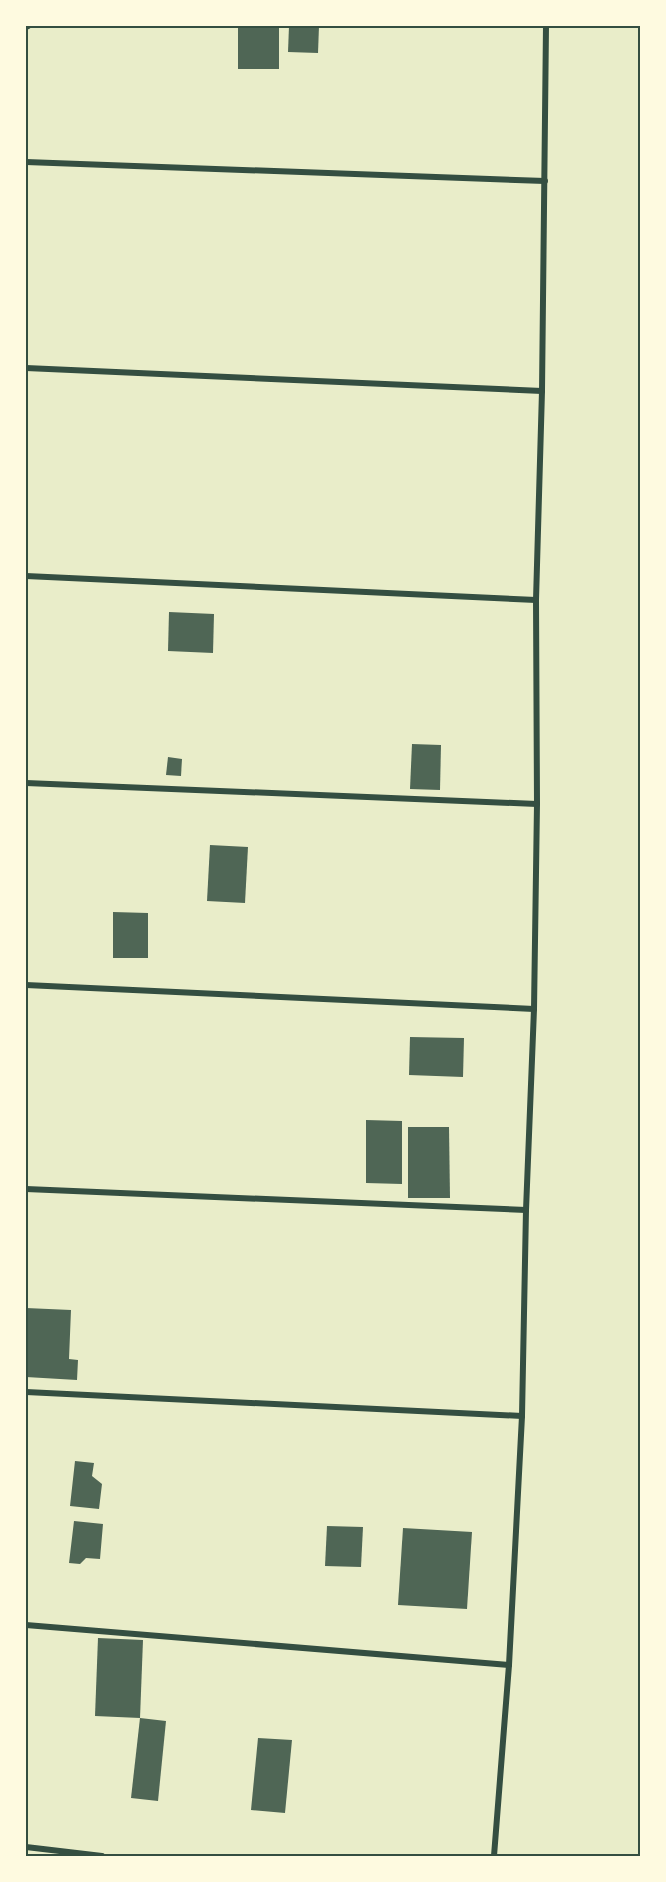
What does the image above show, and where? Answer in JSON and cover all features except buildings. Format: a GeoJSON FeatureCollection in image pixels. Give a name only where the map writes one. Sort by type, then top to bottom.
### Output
{"type":"FeatureCollection","features":[{"type":"Feature","properties":{"kind":"street"},"geometry":{"type":"LineString","coordinates":[[494,1857],[509,1665],[522,1416],[526,1210],[534,1010],[537,804],[536,600],[542,391],[546,26]]}},
{"type":"Feature","properties":{"kind":"street"},"geometry":{"type":"LineString","coordinates":[[26,162],[544,181]]}},
{"type":"Feature","properties":{"kind":"street"},"geometry":{"type":"LineString","coordinates":[[26,368],[542,391]]}},
{"type":"Feature","properties":{"kind":"street"},"geometry":{"type":"LineString","coordinates":[[26,576],[536,600]]}},
{"type":"Feature","properties":{"kind":"street"},"geometry":{"type":"LineString","coordinates":[[26,783],[537,804]]}},
{"type":"Feature","properties":{"kind":"street"},"geometry":{"type":"LineString","coordinates":[[26,985],[534,1010]]}},
{"type":"Feature","properties":{"kind":"street"},"geometry":{"type":"LineString","coordinates":[[26,1189],[526,1210]]}},
{"type":"Feature","properties":{"kind":"street"},"geometry":{"type":"LineString","coordinates":[[26,1392],[522,1416]]}},
{"type":"Feature","properties":{"kind":"street"},"geometry":{"type":"LineString","coordinates":[[26,1625],[509,1665]]}},
{"type":"Feature","properties":{"kind":"street"},"geometry":{"type":"LineString","coordinates":[[26,1847],[102,1857]]}}]}
